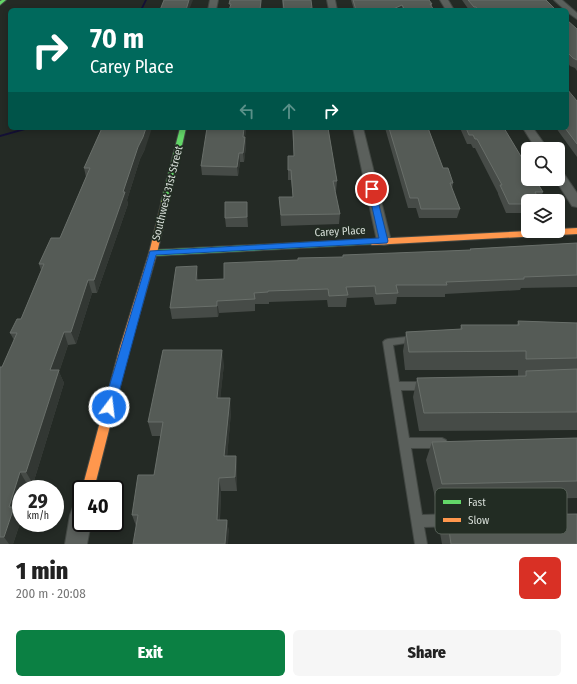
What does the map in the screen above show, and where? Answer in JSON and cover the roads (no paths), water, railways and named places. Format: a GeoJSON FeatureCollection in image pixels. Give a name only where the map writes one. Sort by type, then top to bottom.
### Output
{"type":"FeatureCollection","features":[{"type":"Feature","properties":{"kind":"street"},"geometry":{"type":"LineString","coordinates":[[0,4],[4,0]]}},
{"type":"Feature","properties":{"kind":"street"},"geometry":{"type":"LineString","coordinates":[[558,0],[566,8]]}},
{"type":"Feature","properties":{"kind":"street"},"geometry":{"type":"LineString","coordinates":[[569,11],[577,19]]}},
{"type":"Feature","properties":{"kind":"street","name":"Southwest 31st Street"},"geometry":{"type":"LineString","coordinates":[[90,480],[125,347],[153,253],[183,130]]}},
{"type":"Feature","properties":{"kind":"street"},"geometry":{"type":"LineString","coordinates":[[358,130],[384,241]]}},
{"type":"Feature","properties":{"kind":"street"},"geometry":{"type":"LineString","coordinates":[[529,130],[537,142]]}},
{"type":"Feature","properties":{"kind":"street"},"geometry":{"type":"LineString","coordinates":[[565,185],[577,203]]}},
{"type":"Feature","properties":{"kind":"street","name":"Carey Place"},"geometry":{"type":"LineString","coordinates":[[153,253],[577,231]]}},
{"type":"Feature","properties":{"kind":"street"},"geometry":{"type":"LineString","coordinates":[[76,544],[78,532]]}},
{"type":"Feature","properties":{"kind":"lane"},"geometry":{"type":"LineString","coordinates":[[422,544],[388,342],[427,338]]}},
{"type":"Feature","properties":{"kind":"lane"},"geometry":{"type":"LineString","coordinates":[[395,386],[435,386]]}},
{"type":"Feature","properties":{"kind":"lane"},"geometry":{"type":"LineString","coordinates":[[404,443],[452,443]]}},
{"type":"Feature","properties":{"kind":"lane"},"geometry":{"type":"LineString","coordinates":[[418,520],[435,520]]}},
{"type":"Feature","properties":{"kind":"waterway"},"geometry":{"type":"LineString","coordinates":[[142,8],[146,0]]}},
{"type":"Feature","properties":{"kind":"waterway"},"geometry":{"type":"LineString","coordinates":[[0,136],[22,130]]}}]}
